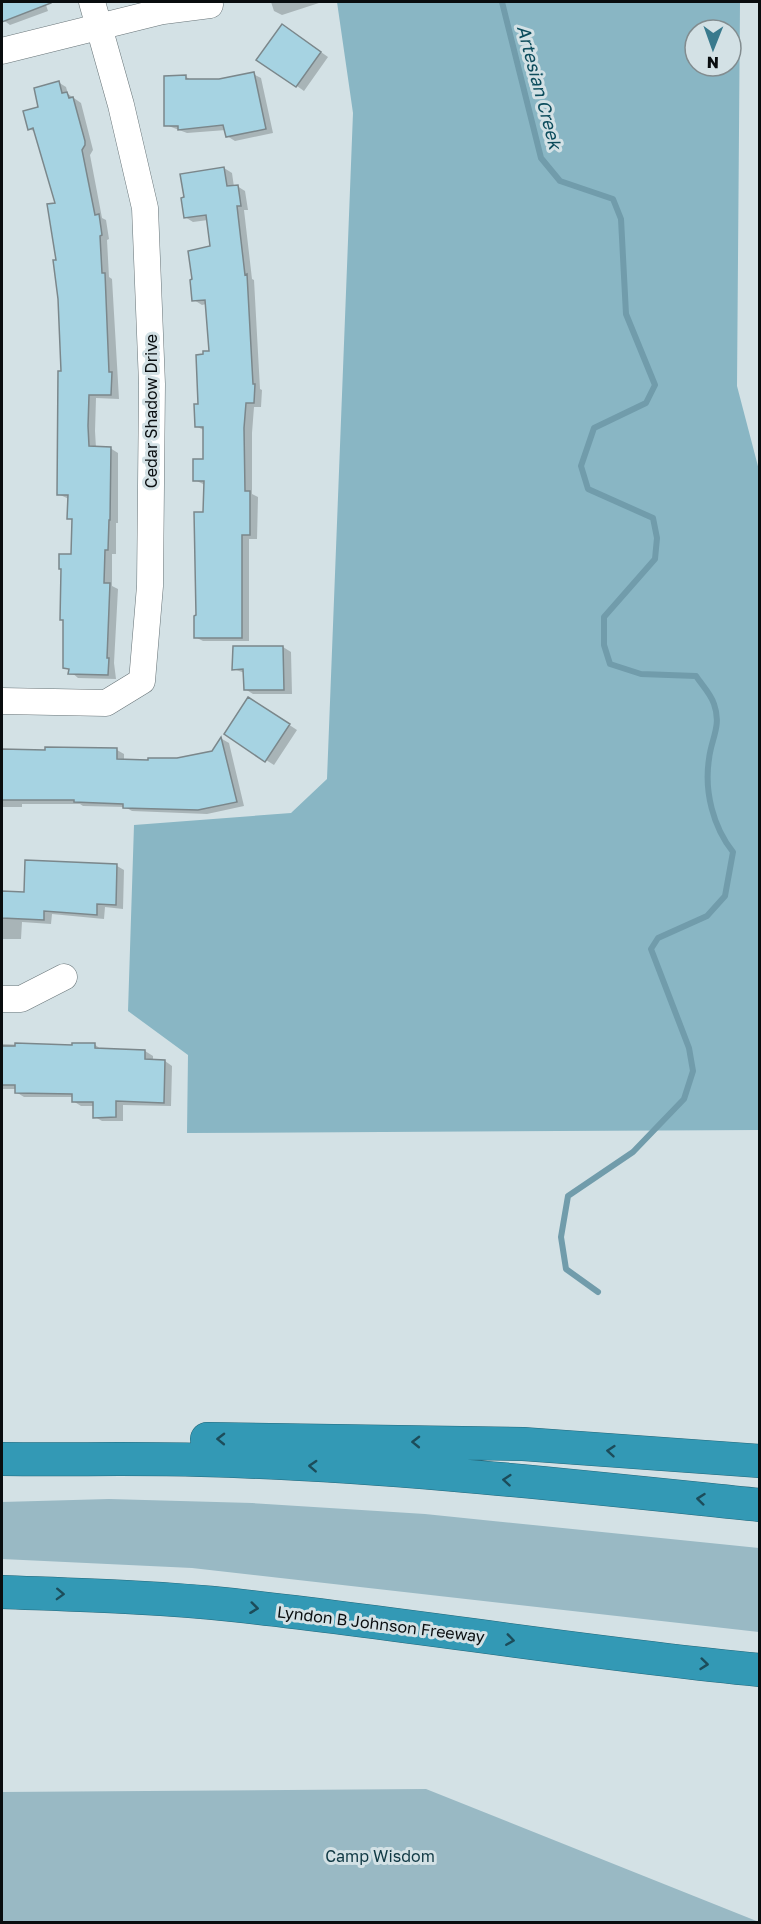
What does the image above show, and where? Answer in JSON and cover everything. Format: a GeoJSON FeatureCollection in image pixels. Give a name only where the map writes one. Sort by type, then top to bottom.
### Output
{"type":"FeatureCollection","features":[{"type":"Feature","properties":{"kind":"highway"},"geometry":{"type":"LineString","coordinates":[[2,1454],[182,1438],[523,1444],[759,1461]]}},
{"type":"Feature","properties":{"kind":"highway"},"geometry":{"type":"LineString","coordinates":[[2,1459],[202,1460],[376,1469],[759,1506]]}},
{"type":"Feature","properties":{"kind":"highway","name":"Lyndon B Johnson Freeway"},"geometry":{"type":"LineString","coordinates":[[2,1592],[230,1605],[612,1654],[759,1670]]}},
{"type":"Feature","properties":{"kind":"street","name":"Cedar Shadow Drive"},"geometry":{"type":"LineString","coordinates":[[2,701],[106,703],[142,681],[150,586],[152,384],[145,208],[121,105],[92,2]]}},
{"type":"Feature","properties":{"kind":"street"},"geometry":{"type":"LineString","coordinates":[[2,51],[163,11],[210,5]]}},
{"type":"Feature","properties":{"kind":"street"},"geometry":{"type":"LineString","coordinates":[[2,999],[21,999],[64,977]]}},
{"type":"Feature","properties":{"kind":"green space"},"geometry":{"type":"Polygon","coordinates":[[[109,1499],[252,1503],[425,1514],[759,1548],[759,1632],[192,1568],[2,1559],[2,1502],[109,1499]]]}},
{"type":"Feature","properties":{"kind":"green space","name":"Camp Wisdom"},"geometry":{"type":"Polygon","coordinates":[[[426,1789],[759,1922],[2,1922],[2,1792],[426,1789]]]}},
{"type":"Feature","properties":{"kind":"shaded area"},"geometry":{"type":"Polygon","coordinates":[[[337,2],[740,2],[740,18],[683,18],[683,78],[739,78],[737,386],[760,474],[759,1130],[187,1133],[188,1055],[128,1011],[134,825],[291,813],[327,779],[353,113],[337,2]]]}},
{"type":"Feature","properties":{"kind":"building"},"geometry":{"type":"Polygon","coordinates":[[[2,2],[51,2],[51,3],[2,22],[2,2]]]}},
{"type":"Feature","properties":{"kind":"building"},"geometry":{"type":"Polygon","coordinates":[[[282,24],[321,52],[296,87],[256,60],[282,24]]]}},
{"type":"Feature","properties":{"kind":"building"},"geometry":{"type":"Polygon","coordinates":[[[254,72],[266,129],[226,137],[223,125],[178,130],[178,126],[164,126],[164,76],[186,75],[186,79],[219,79],[254,72]]]}},
{"type":"Feature","properties":{"kind":"building"},"geometry":{"type":"Polygon","coordinates":[[[59,81],[62,93],[67,92],[69,98],[73,97],[85,141],[82,150],[95,215],[99,214],[102,235],[100,236],[102,273],[105,273],[109,372],[112,372],[111,395],[89,395],[88,426],[89,446],[111,447],[110,520],[108,550],[105,550],[104,583],[110,583],[108,675],[68,674],[69,669],[63,668],[59,554],[71,554],[72,519],[67,519],[68,495],[57,495],[58,371],[61,371],[58,299],[53,260],[56,260],[47,204],[55,203],[33,128],[28,130],[23,111],[38,107],[34,88],[59,81]]]}},
{"type":"Feature","properties":{"kind":"building"},"geometry":{"type":"Polygon","coordinates":[[[224,167],[227,186],[238,185],[241,206],[237,206],[245,275],[247,274],[253,384],[255,384],[254,403],[246,403],[244,428],[245,491],[250,491],[250,535],[242,535],[242,638],[194,638],[194,616],[196,615],[194,512],[203,512],[204,481],[193,481],[193,459],[203,459],[203,427],[195,427],[194,404],[198,404],[196,355],[209,351],[205,300],[192,301],[188,251],[210,246],[206,215],[184,218],[181,198],[184,197],[180,174],[224,167]]]}},
{"type":"Feature","properties":{"kind":"building"},"geometry":{"type":"Polygon","coordinates":[[[233,646],[283,646],[284,690],[244,690],[243,669],[232,670],[233,646]]]}},
{"type":"Feature","properties":{"kind":"building"},"geometry":{"type":"Polygon","coordinates":[[[248,697],[290,724],[265,762],[224,734],[248,697]]]}},
{"type":"Feature","properties":{"kind":"building"},"geometry":{"type":"Polygon","coordinates":[[[221,737],[237,802],[198,810],[123,808],[123,804],[74,802],[74,800],[2,800],[2,749],[117,748],[117,759],[148,760],[148,758],[177,758],[212,751],[221,737]]]}},
{"type":"Feature","properties":{"kind":"building"},"geometry":{"type":"Polygon","coordinates":[[[25,860],[117,864],[116,905],[97,904],[97,915],[44,911],[44,920],[2,918],[2,891],[24,892],[25,860]]]}},
{"type":"Feature","properties":{"kind":"building"},"geometry":{"type":"Polygon","coordinates":[[[15,1043],[72,1045],[72,1043],[95,1043],[95,1048],[145,1050],[145,1059],[165,1060],[164,1103],[116,1101],[116,1117],[93,1118],[93,1102],[72,1102],[72,1094],[15,1093],[15,1085],[2,1085],[2,1046],[15,1046],[15,1043]]]}},
{"type":"Feature","properties":{"kind":"waterway","name":"Artesian Creek"},"geometry":{"type":"LineString","coordinates":[[502,2],[541,158],[560,181],[613,199],[621,219],[626,314],[655,385],[646,403],[594,428],[581,466],[588,489],[653,518],[657,538],[655,559],[604,617],[604,645],[610,664],[641,674],[696,676],[709,693],[717,719],[709,759],[709,796],[715,820],[733,852],[725,896],[707,916],[658,938],[651,949],[689,1048],[693,1071],[684,1099],[633,1152],[568,1196],[561,1237],[566,1269],[598,1292]]}}]}
